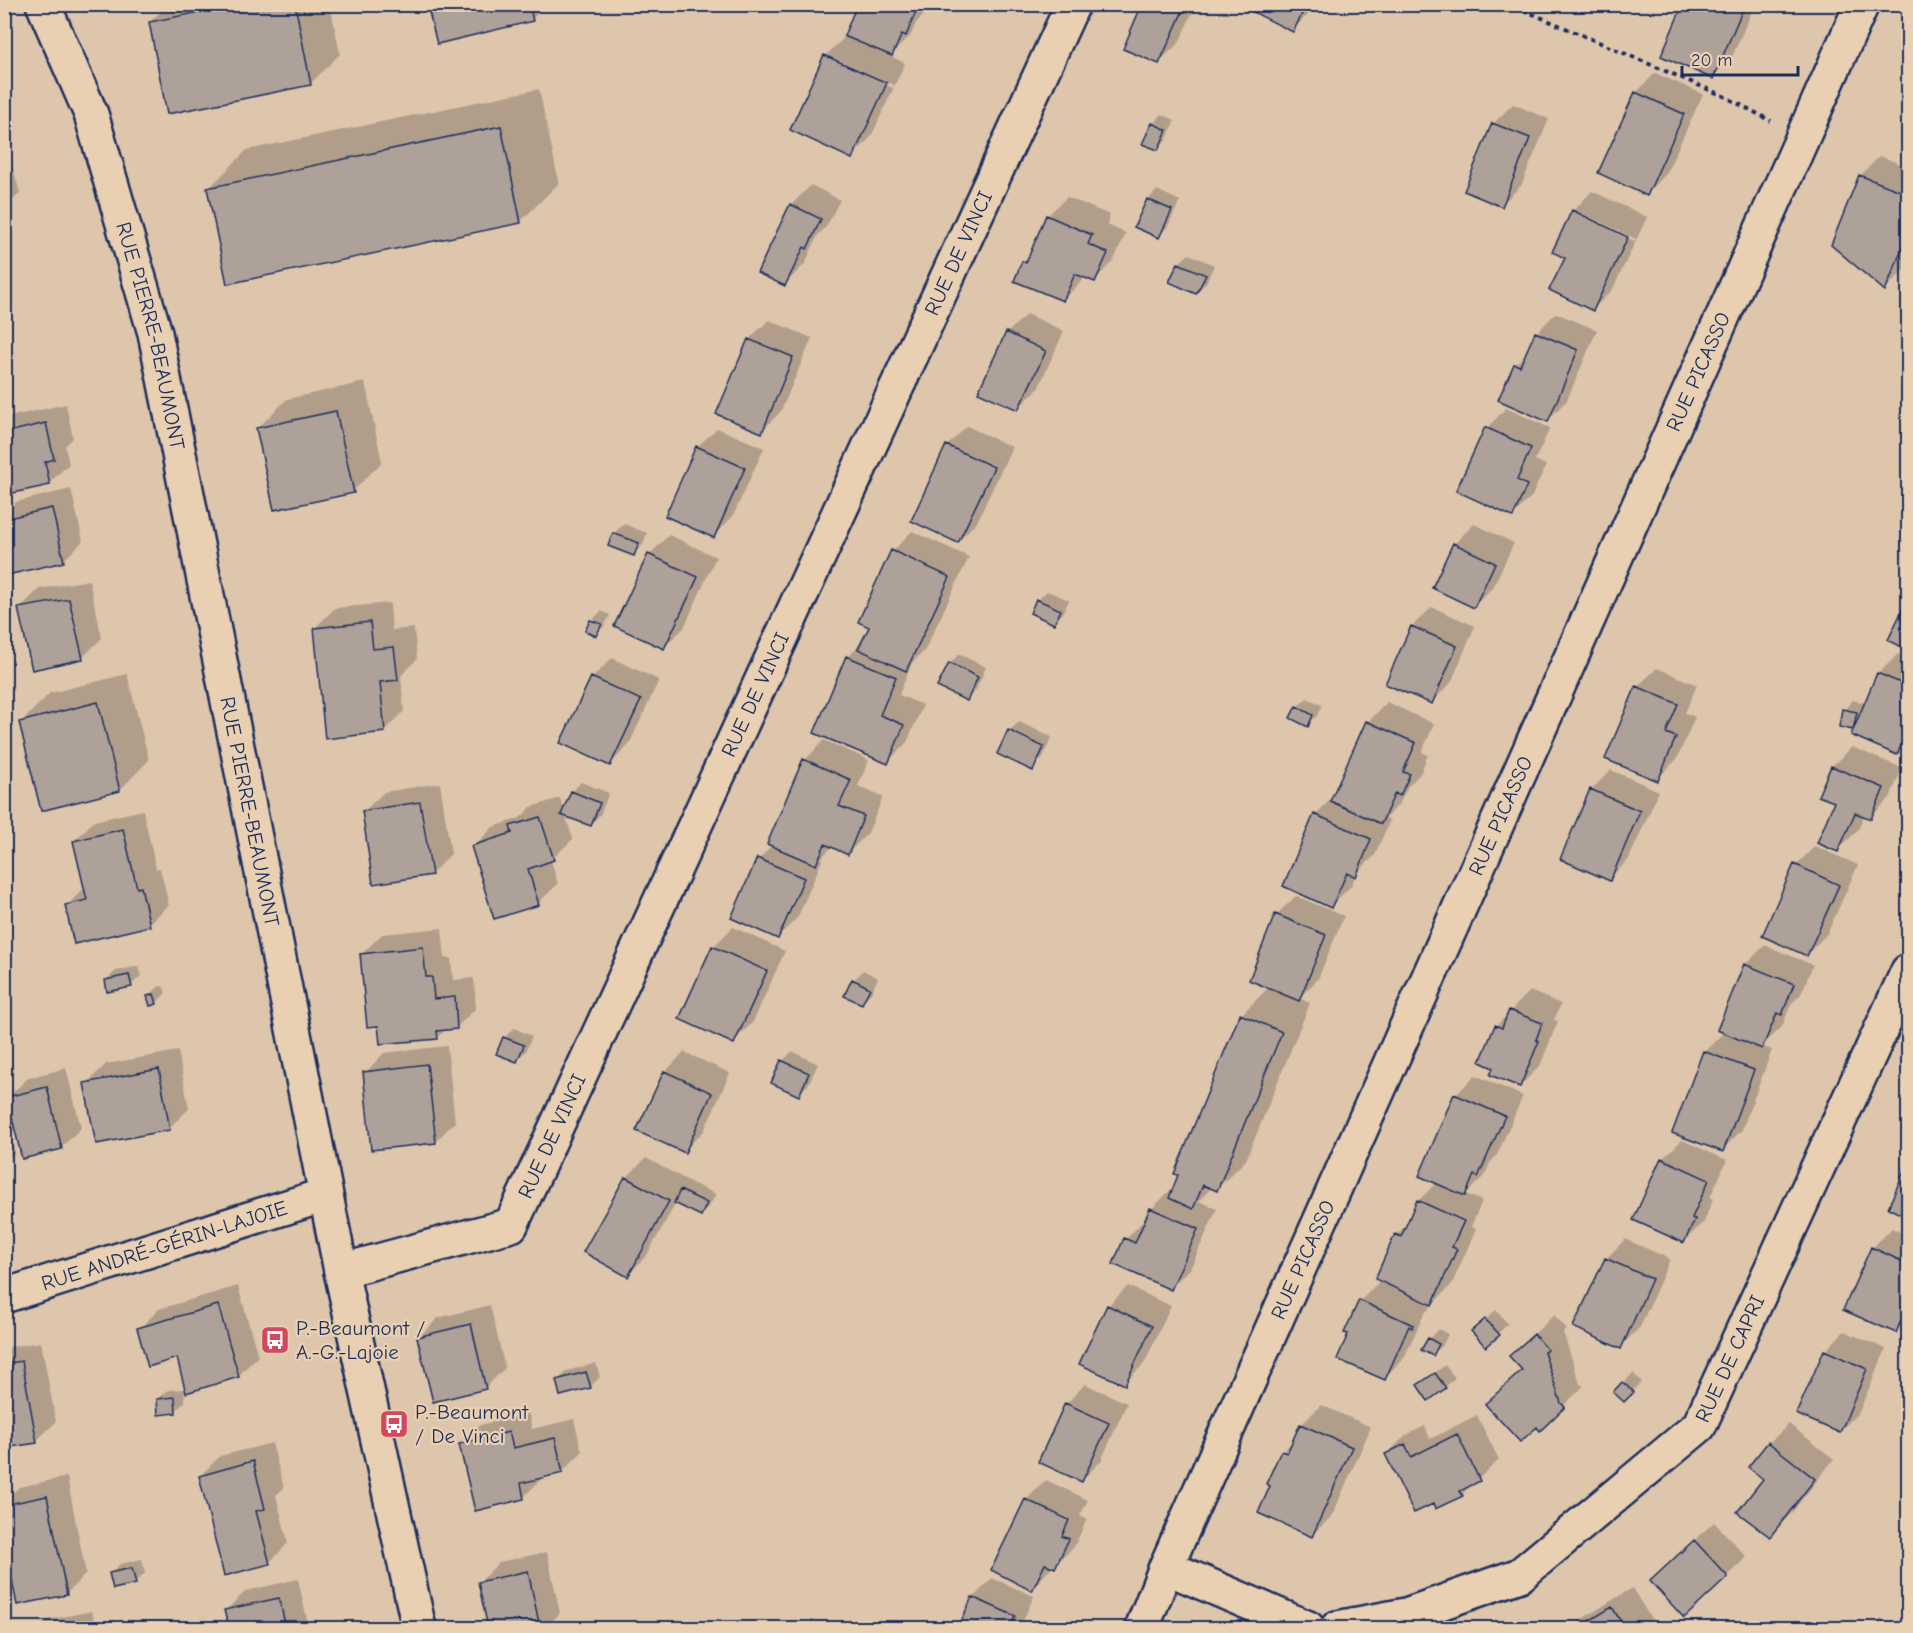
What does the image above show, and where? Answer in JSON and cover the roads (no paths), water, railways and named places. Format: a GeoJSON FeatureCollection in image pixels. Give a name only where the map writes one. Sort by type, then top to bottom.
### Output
{"type":"FeatureCollection","features":[{"type":"Feature","properties":{"kind":"street","name":"RUE PIERRE-BEAUMONT"},"geometry":{"type":"LineString","coordinates":[[42,4],[91,114],[154,333],[340,1271],[419,1629]]}},
{"type":"Feature","properties":{"kind":"street","name":"RUE DE VINCI"},"geometry":{"type":"LineString","coordinates":[[340,1271],[511,1225],[1073,4]]}},
{"type":"Feature","properties":{"kind":"street","name":"RUE PICASSO"},"geometry":{"type":"LineString","coordinates":[[1142,1629],[1166,1567],[1862,4]]}},
{"type":"Feature","properties":{"kind":"street","name":"RUE DE CAPRI"},"geometry":{"type":"LineString","coordinates":[[1337,1629],[1406,1615],[1520,1575],[1699,1425],[1908,971]]}},
{"type":"Feature","properties":{"kind":"street","name":"RUE ANDRÉ-GÉRIN-LAJOIE"},"geometry":{"type":"LineString","coordinates":[[4,1296],[325,1195]]}},
{"type":"Feature","properties":{"kind":"street"},"geometry":{"type":"LineString","coordinates":[[1166,1567],[1308,1629]]}},
{"type":"Feature","properties":{"kind":"place","name":"P.-Beaumont / A.-G.-Lajoie"},"geometry":{"type":"Point","coordinates":[275,1340]}},
{"type":"Feature","properties":{"kind":"place","name":"P.-Beaumont / De Vinci"},"geometry":{"type":"Point","coordinates":[394,1424]}}]}
